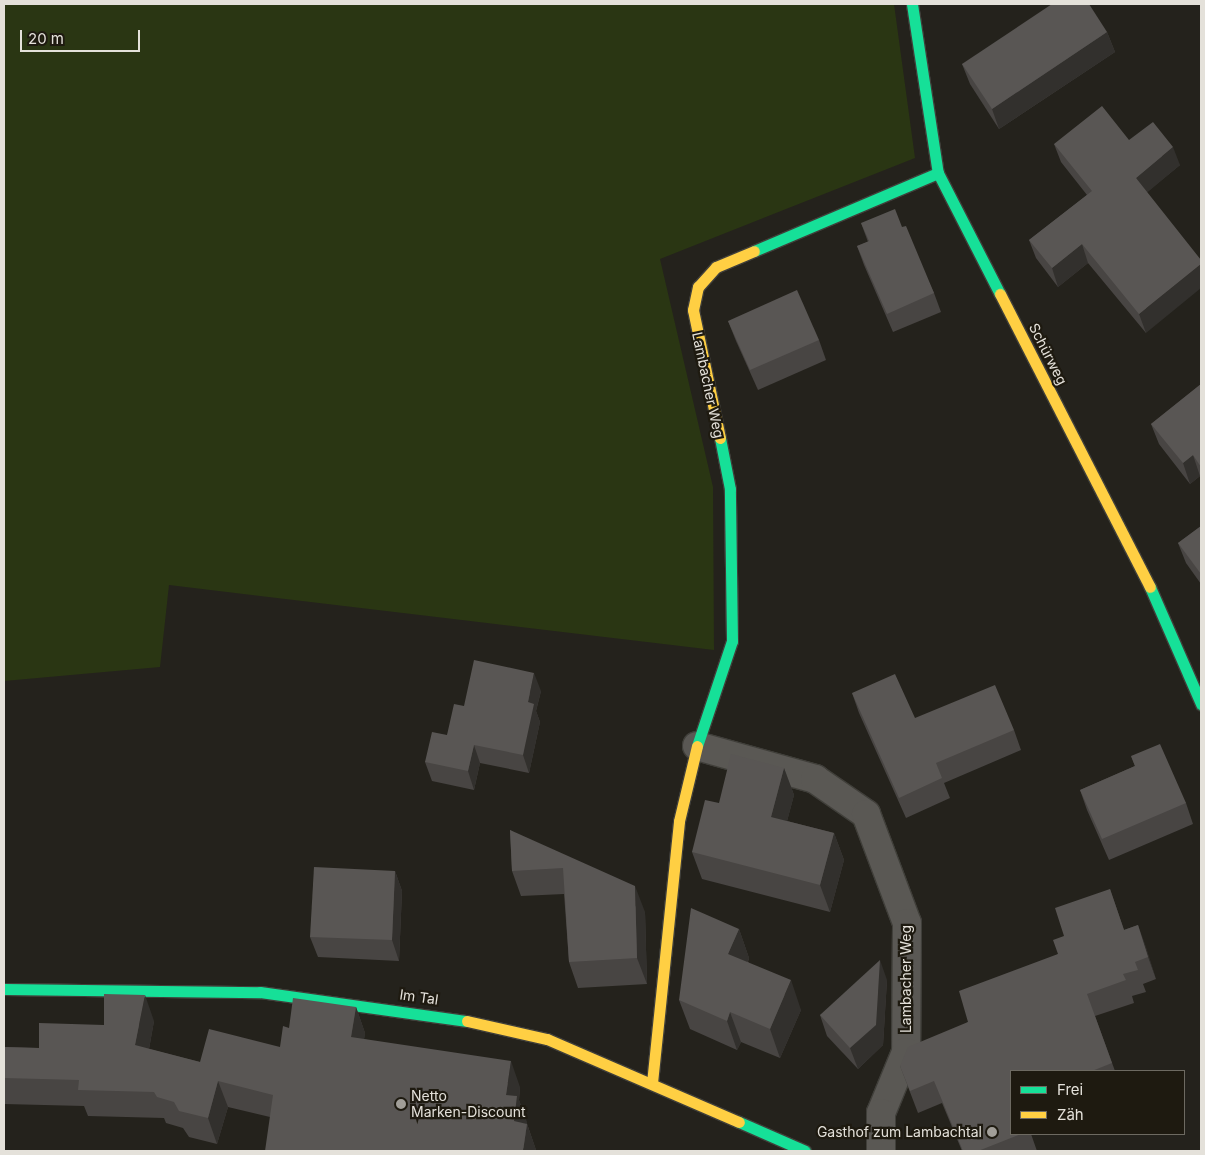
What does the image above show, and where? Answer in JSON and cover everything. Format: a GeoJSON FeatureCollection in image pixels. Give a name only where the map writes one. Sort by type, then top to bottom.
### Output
{"type":"FeatureCollection","features":[{"type":"Feature","properties":{"kind":"street","name":"Schürweg"},"geometry":{"type":"LineString","coordinates":[[912,4],[938,173],[1153,593],[1201,704]]}},
{"type":"Feature","properties":{"kind":"street","name":"Lambacher Weg"},"geometry":{"type":"LineString","coordinates":[[652,1084],[679,821],[697,746],[732,641],[730,489],[692,310],[698,287],[716,267],[938,173]]}},
{"type":"Feature","properties":{"kind":"street","name":"Lambacher Weg"},"geometry":{"type":"LineString","coordinates":[[697,746],[815,779],[866,814],[907,923],[906,1052],[881,1114],[881,1151]]}},
{"type":"Feature","properties":{"kind":"street","name":"Im Tal"},"geometry":{"type":"LineString","coordinates":[[4,989],[260,992],[438,1015],[547,1039],[805,1151]]}},
{"type":"Feature","properties":{"kind":"green space"},"geometry":{"type":"Polygon","coordinates":[[[4,4],[894,4],[915,158],[660,259],[713,487],[714,650],[169,585],[160,667],[4,681],[4,4]]]}},
{"type":"Feature","properties":{"kind":"building"},"geometry":{"type":"Polygon","coordinates":[[[1052,4],[1089,4],[1107,32],[992,109],[962,64],[1052,4]]]}},
{"type":"Feature","properties":{"kind":"building"},"geometry":{"type":"Polygon","coordinates":[[[1102,106],[1129,140],[1153,122],[1173,147],[1136,178],[1201,260],[1201,264],[1139,314],[1082,244],[1052,268],[1029,240],[1092,191],[1054,144],[1102,106]]]}},
{"type":"Feature","properties":{"kind":"building"},"geometry":{"type":"Polygon","coordinates":[[[895,209],[902,227],[906,226],[934,293],[887,314],[857,246],[869,241],[861,223],[895,209]]]}},
{"type":"Feature","properties":{"kind":"building"},"geometry":{"type":"Polygon","coordinates":[[[797,290],[819,340],[750,370],[728,321],[797,290]]]}},
{"type":"Feature","properties":{"kind":"building"},"geometry":{"type":"Polygon","coordinates":[[[1201,384],[1201,467],[1193,455],[1183,463],[1151,424],[1201,384]]]}},
{"type":"Feature","properties":{"kind":"building"},"geometry":{"type":"Polygon","coordinates":[[[1201,526],[1201,574],[1178,543],[1201,526]]]}},
{"type":"Feature","properties":{"kind":"building"},"geometry":{"type":"Polygon","coordinates":[[[474,660],[534,673],[528,702],[534,704],[523,755],[474,745],[468,771],[425,762],[432,732],[447,735],[454,704],[464,706],[474,660]]]}},
{"type":"Feature","properties":{"kind":"building"},"geometry":{"type":"Polygon","coordinates":[[[895,674],[915,718],[995,685],[1014,730],[936,763],[942,778],[899,798],[852,693],[895,674]]]}},
{"type":"Feature","properties":{"kind":"building"},"geometry":{"type":"Polygon","coordinates":[[[1160,744],[1186,803],[1102,839],[1080,790],[1135,766],[1131,756],[1160,744]]]}},
{"type":"Feature","properties":{"kind":"building"},"geometry":{"type":"Polygon","coordinates":[[[731,754],[784,768],[771,817],[834,833],[820,885],[692,852],[705,800],[719,803],[731,754]]]}},
{"type":"Feature","properties":{"kind":"building"},"geometry":{"type":"Polygon","coordinates":[[[510,830],[635,886],[637,958],[569,962],[563,868],[512,871],[510,830]]]}},
{"type":"Feature","properties":{"kind":"building"},"geometry":{"type":"Polygon","coordinates":[[[314,867],[395,871],[392,940],[310,937],[314,867]]]}},
{"type":"Feature","properties":{"kind":"building"},"geometry":{"type":"Polygon","coordinates":[[[1110,889],[1124,930],[1138,925],[1148,957],[1135,962],[1138,970],[1123,974],[1126,980],[1087,994],[1112,1063],[1094,1070],[1010,1070],[1010,1135],[1018,1135],[978,1151],[963,1151],[934,1081],[910,1091],[900,1066],[908,1047],[968,1022],[959,991],[1058,954],[1053,940],[1064,936],[1055,908],[1110,889]]]}},
{"type":"Feature","properties":{"kind":"building"},"geometry":{"type":"Polygon","coordinates":[[[691,908],[739,929],[728,954],[791,980],[770,1029],[730,1012],[727,1021],[679,1000],[691,908]]]}},
{"type":"Feature","properties":{"kind":"building"},"geometry":{"type":"Polygon","coordinates":[[[880,960],[876,1025],[850,1048],[820,1015],[880,960]]]}},
{"type":"Feature","properties":{"kind":"building"},"geometry":{"type":"Polygon","coordinates":[[[104,994],[145,995],[135,1045],[200,1062],[209,1029],[280,1047],[283,1026],[289,1028],[293,998],[356,1007],[351,1037],[511,1061],[506,1095],[517,1096],[514,1121],[527,1124],[523,1151],[265,1151],[273,1095],[218,1081],[208,1118],[179,1111],[174,1102],[157,1097],[154,1092],[78,1090],[79,1080],[4,1078],[4,1047],[39,1048],[39,1023],[104,1025],[104,994]]]}},
{"type":"Feature","properties":{"kind":"traffic: fast"},"geometry":{"type":"LineString","coordinates":[[912,4],[938,173],[1000,294]]}},
{"type":"Feature","properties":{"kind":"traffic: fast"},"geometry":{"type":"LineString","coordinates":[[754,251],[938,173]]}},
{"type":"Feature","properties":{"kind":"traffic: fast"},"geometry":{"type":"LineString","coordinates":[[697,746],[732,641],[730,489],[720,438]]}},
{"type":"Feature","properties":{"kind":"traffic: fast"},"geometry":{"type":"LineString","coordinates":[[1150,587],[1201,704]]}},
{"type":"Feature","properties":{"kind":"traffic: fast"},"geometry":{"type":"LineString","coordinates":[[4,989],[260,992],[467,1021]]}},
{"type":"Feature","properties":{"kind":"traffic: fast"},"geometry":{"type":"LineString","coordinates":[[739,1122],[805,1151]]}},
{"type":"Feature","properties":{"kind":"traffic: slow"},"geometry":{"type":"LineString","coordinates":[[720,438],[693,310],[698,287],[716,267],[754,251]]}},
{"type":"Feature","properties":{"kind":"traffic: slow"},"geometry":{"type":"LineString","coordinates":[[1000,294],[1150,587]]}},
{"type":"Feature","properties":{"kind":"traffic: slow"},"geometry":{"type":"LineString","coordinates":[[652,1083],[679,821],[697,746]]}},
{"type":"Feature","properties":{"kind":"traffic: slow"},"geometry":{"type":"LineString","coordinates":[[467,1021],[547,1039],[739,1122]]}},
{"type":"Feature","properties":{"kind":"place","name":"Netto Marken-Discount"},"geometry":{"type":"Point","coordinates":[401,1104]}},
{"type":"Feature","properties":{"kind":"place","name":"Gasthof zum Lambachtal"},"geometry":{"type":"Point","coordinates":[992,1132]}}]}
